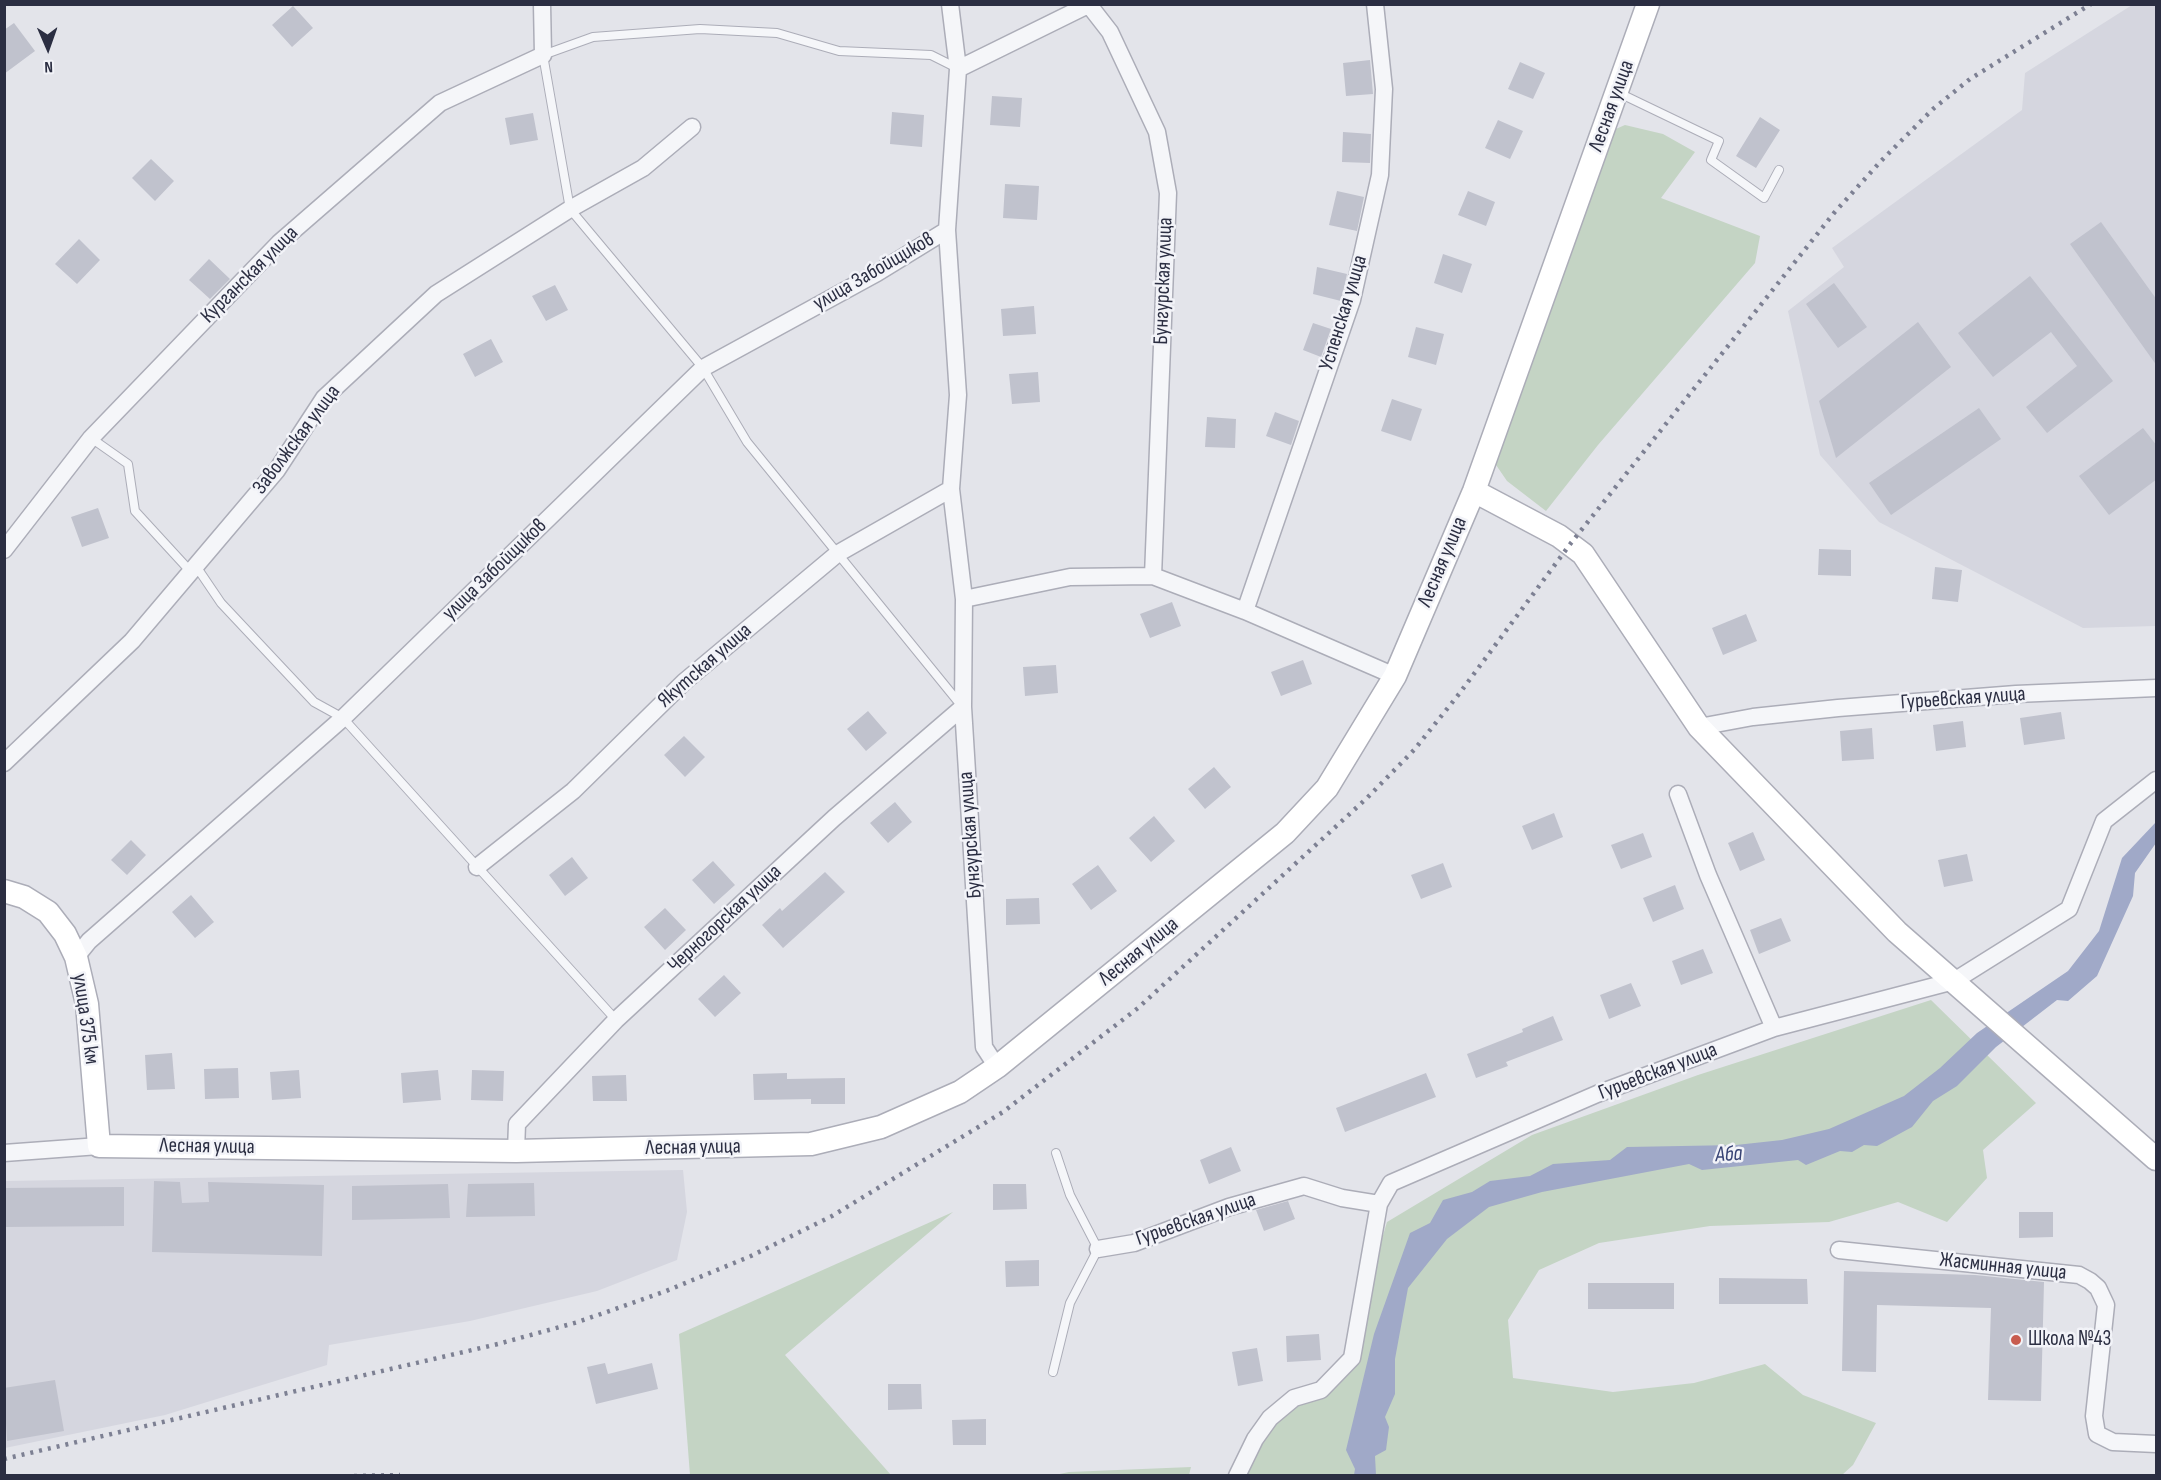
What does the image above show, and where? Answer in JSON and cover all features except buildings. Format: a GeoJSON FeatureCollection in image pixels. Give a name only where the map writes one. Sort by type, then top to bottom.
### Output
{"type":"FeatureCollection","features":[{"type":"Feature","properties":{"kind":"main road","name":"Лесная улица"},"geometry":{"type":"LineString","coordinates":[[99,1146],[516,1151],[811,1144],[881,1127],[960,1092],[996,1067],[1285,833],[1327,788],[1395,676],[1474,491],[1648,4]]}},
{"type":"Feature","properties":{"kind":"main road"},"geometry":{"type":"LineString","coordinates":[[1474,491],[1559,536],[1583,554],[1699,727],[1897,932],[2157,1159]]}},
{"type":"Feature","properties":{"kind":"main road","name":"улица 375 км"},"geometry":{"type":"LineString","coordinates":[[4,891],[24,897],[48,912],[65,934],[76,957],[87,1004],[99,1146]]}},
{"type":"Feature","properties":{"kind":"street"},"geometry":{"type":"LineString","coordinates":[[542,4],[543,55]]}},
{"type":"Feature","properties":{"kind":"street","name":"Бунгурская улица"},"geometry":{"type":"LineString","coordinates":[[950,4],[958,69],[947,230],[958,395],[951,489],[964,599],[963,707],[984,1047],[996,1067]]}},
{"type":"Feature","properties":{"kind":"street","name":"Успенская улица"},"geometry":{"type":"LineString","coordinates":[[1245,611],[1352,300],[1380,175],[1384,89],[1375,4]]}},
{"type":"Feature","properties":{"kind":"street"},"geometry":{"type":"LineString","coordinates":[[958,69],[1090,5]]}},
{"type":"Feature","properties":{"kind":"street","name":"Бунгурская улица"},"geometry":{"type":"LineString","coordinates":[[1090,5],[1110,32],[1157,132],[1168,193],[1153,576]]}},
{"type":"Feature","properties":{"kind":"street","name":"Курганская улица"},"geometry":{"type":"LineString","coordinates":[[4,550],[92,438],[279,243],[440,103],[543,55]]}},
{"type":"Feature","properties":{"kind":"street","name":"Заволжская улица"},"geometry":{"type":"LineString","coordinates":[[4,763],[132,641],[277,470],[324,398],[436,294],[570,209],[643,168],[692,127]]}},
{"type":"Feature","properties":{"kind":"street","name":"улица Забойщиков"},"geometry":{"type":"LineString","coordinates":[[76,957],[89,941],[343,718],[703,368],[877,273],[947,230]]}},
{"type":"Feature","properties":{"kind":"street","name":"Якутская улица"},"geometry":{"type":"LineString","coordinates":[[477,867],[573,791],[684,682],[837,554],[951,489]]}},
{"type":"Feature","properties":{"kind":"street"},"geometry":{"type":"LineString","coordinates":[[964,599],[1070,577],[1153,576],[1245,611],[1395,676]]}},
{"type":"Feature","properties":{"kind":"street","name":"Гурьевская улица"},"geometry":{"type":"LineString","coordinates":[[1699,727],[1753,717],[1838,708],[2016,694],[2157,688]]}},
{"type":"Feature","properties":{"kind":"street","name":"Черногорская улица"},"geometry":{"type":"LineString","coordinates":[[516,1151],[517,1124],[615,1020],[834,818],[963,707]]}},
{"type":"Feature","properties":{"kind":"street","name":"Гурьевская улица"},"geometry":{"type":"LineString","coordinates":[[1098,1249],[1134,1243],[1239,1204],[1304,1186],[1342,1198],[1379,1204],[1391,1183],[1598,1094],[1773,1028],[1961,987],[2068,909],[2104,821],[2157,780]]}},
{"type":"Feature","properties":{"kind":"street"},"geometry":{"type":"LineString","coordinates":[[1678,794],[1708,875],[1773,1028]]}},
{"type":"Feature","properties":{"kind":"street"},"geometry":{"type":"LineString","coordinates":[[4,1153],[99,1146]]}},
{"type":"Feature","properties":{"kind":"street"},"geometry":{"type":"LineString","coordinates":[[1237,1476],[1255,1439],[1270,1418],[1294,1398],[1321,1390],[1352,1358],[1379,1204]]}},
{"type":"Feature","properties":{"kind":"street","name":"Жасминная улица"},"geometry":{"type":"LineString","coordinates":[[1839,1250],[2079,1275],[2090,1281],[2098,1288],[2106,1305],[2094,1416],[2097,1434],[2113,1442],[2157,1444]]}},
{"type":"Feature","properties":{"kind":"lane"},"geometry":{"type":"LineString","coordinates":[[958,69],[932,55],[839,51],[777,33],[700,29],[593,37],[543,55],[570,209],[703,368],[747,442],[963,707]]}},
{"type":"Feature","properties":{"kind":"lane"},"geometry":{"type":"LineString","coordinates":[[1617,92],[1719,141],[1711,160],[1764,198],[1779,170]]}},
{"type":"Feature","properties":{"kind":"lane"},"geometry":{"type":"LineString","coordinates":[[92,438],[128,464],[135,512],[191,572],[200,572],[221,603],[314,702],[343,718],[615,1020]]}},
{"type":"Feature","properties":{"kind":"lane"},"geometry":{"type":"LineString","coordinates":[[1053,1372],[1070,1303],[1098,1249],[1070,1195],[1056,1153]]}},
{"type":"Feature","properties":{"kind":"shaded area"},"geometry":{"type":"Polygon","coordinates":[[[2132,5],[2156,5],[2156,626],[2083,628],[1879,522],[1820,455],[1788,311],[1844,267],[1832,248],[2022,110],[2025,73],[2132,5]]]}},
{"type":"Feature","properties":{"kind":"shaded area"},"geometry":{"type":"Polygon","coordinates":[[[683,1170],[687,1212],[677,1260],[597,1291],[470,1321],[329,1345],[327,1365],[165,1415],[5,1448],[5,1181],[683,1170]]]}},
{"type":"Feature","properties":{"kind":"green space"},"geometry":{"type":"Polygon","coordinates":[[[1625,125],[1663,134],[1695,152],[1661,198],[1760,236],[1755,263],[1598,445],[1546,511],[1507,481],[1494,462],[1604,134],[1625,125]]]}},
{"type":"Feature","properties":{"kind":"green space"},"geometry":{"type":"Polygon","coordinates":[[[1931,1000],[2036,1103],[1983,1150],[1987,1178],[1947,1222],[1898,1202],[1829,1222],[1710,1226],[1599,1243],[1539,1270],[1508,1320],[1513,1378],[1613,1392],[1694,1383],[1765,1364],[1803,1395],[1876,1423],[1853,1465],[1842,1475],[1246,1476],[1278,1406],[1338,1385],[1387,1222],[1532,1135],[1698,1075],[1931,1000]]]}},
{"type":"Feature","properties":{"kind":"green space"},"geometry":{"type":"Polygon","coordinates":[[[953,1212],[785,1355],[891,1475],[690,1475],[679,1334],[953,1212]]]}},
{"type":"Feature","properties":{"kind":"green space"},"geometry":{"type":"Polygon","coordinates":[[[1191,1467],[1189,1475],[1055,1475],[1069,1472],[1191,1467]]]}},
{"type":"Feature","properties":{"kind":"water","name":"Аба"},"geometry":{"type":"Polygon","coordinates":[[[2156,822],[2156,843],[2135,873],[2133,896],[2097,976],[2068,1001],[2057,1000],[1996,1047],[1957,1086],[1933,1101],[1912,1127],[1877,1146],[1864,1145],[1852,1152],[1840,1151],[1806,1165],[1798,1160],[1702,1170],[1689,1164],[1542,1192],[1489,1207],[1447,1239],[1408,1288],[1395,1359],[1395,1394],[1385,1417],[1389,1427],[1386,1450],[1375,1456],[1376,1475],[1354,1475],[1355,1469],[1346,1450],[1374,1334],[1410,1233],[1430,1223],[1443,1200],[1472,1192],[1490,1181],[1530,1176],[1553,1164],[1610,1160],[1627,1147],[1736,1145],[1782,1140],[1829,1129],[1904,1096],[1940,1068],[1977,1033],[2068,971],[2099,931],[2122,858],[2156,822]]]}},
{"type":"Feature","properties":{"kind":"railway"},"geometry":{"type":"LineString","coordinates":[[4,1459],[498,1344],[578,1322],[666,1291],[751,1256],[832,1216],[1003,1112],[1138,1008],[1367,798],[1414,750],[1459,694],[1571,543],[1834,213],[1881,161],[1933,109],[1970,79],[2091,4]]}},
{"type":"Feature","properties":{"kind":"railway"},"geometry":{"type":"LineString","coordinates":[[354,1476],[400,1475]]}},
{"type":"Feature","properties":{"kind":"place","name":"Школа №43"},"geometry":{"type":"Point","coordinates":[2016,1340]}}]}
